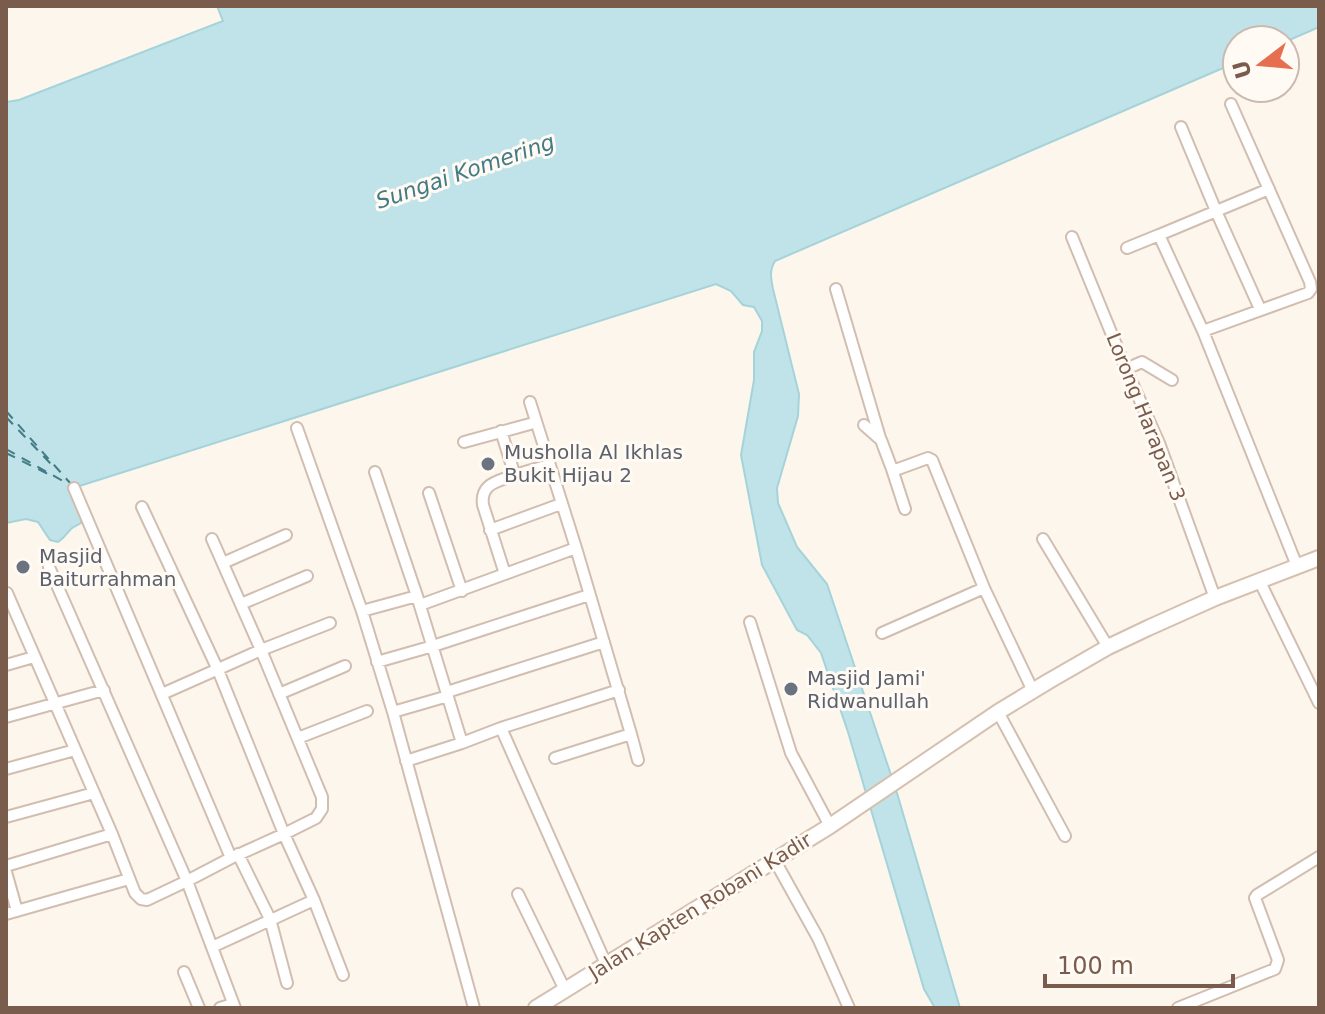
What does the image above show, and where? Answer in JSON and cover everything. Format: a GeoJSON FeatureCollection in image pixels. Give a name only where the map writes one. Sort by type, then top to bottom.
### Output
{"type":"FeatureCollection","features":[{"type":"Feature","properties":{"kind":"main road","name":"Jalan Kapten Robani Kadir"},"geometry":{"type":"LineString","coordinates":[[536,1008],[830,826],[998,712],[1108,647],[1215,598],[1319,558]]}},
{"type":"Feature","properties":{"kind":"street"},"geometry":{"type":"LineString","coordinates":[[1203,331],[1308,293],[1311,289],[1231,104]]}},
{"type":"Feature","properties":{"kind":"street"},"geometry":{"type":"LineString","coordinates":[[1181,127],[1260,309]]}},
{"type":"Feature","properties":{"kind":"street"},"geometry":{"type":"LineString","coordinates":[[1127,248],[1269,189]]}},
{"type":"Feature","properties":{"kind":"street"},"geometry":{"type":"LineString","coordinates":[[1159,235],[1203,331],[1297,566]]}},
{"type":"Feature","properties":{"kind":"street","name":"Lorong Harapan 3"},"geometry":{"type":"LineString","coordinates":[[1072,237],[1159,443],[1215,598]]}},
{"type":"Feature","properties":{"kind":"street"},"geometry":{"type":"LineString","coordinates":[[836,289],[905,509]]}},
{"type":"Feature","properties":{"kind":"street"},"geometry":{"type":"LineString","coordinates":[[1126,369],[1142,362],[1172,380]]}},
{"type":"Feature","properties":{"kind":"street"},"geometry":{"type":"LineString","coordinates":[[530,402],[638,760]]}},
{"type":"Feature","properties":{"kind":"street"},"geometry":{"type":"LineString","coordinates":[[464,442],[530,424]]}},
{"type":"Feature","properties":{"kind":"street"},"geometry":{"type":"LineString","coordinates":[[864,425],[881,440]]}},
{"type":"Feature","properties":{"kind":"street"},"geometry":{"type":"LineString","coordinates":[[297,428],[362,611],[393,712],[474,1008]]}},
{"type":"Feature","properties":{"kind":"street"},"geometry":{"type":"LineString","coordinates":[[501,431],[515,476]]}},
{"type":"Feature","properties":{"kind":"street"},"geometry":{"type":"LineString","coordinates":[[892,469],[928,458],[932,460],[984,588],[1033,691]]}},
{"type":"Feature","properties":{"kind":"street"},"geometry":{"type":"LineString","coordinates":[[505,574],[482,498],[485,489],[492,483],[549,465]]}},
{"type":"Feature","properties":{"kind":"street"},"geometry":{"type":"LineString","coordinates":[[375,472],[419,600],[462,743]]}},
{"type":"Feature","properties":{"kind":"street"},"geometry":{"type":"LineString","coordinates":[[74,488],[235,856],[270,919],[287,983]]}},
{"type":"Feature","properties":{"kind":"street"},"geometry":{"type":"LineString","coordinates":[[429,493],[462,591]]}},
{"type":"Feature","properties":{"kind":"street"},"geometry":{"type":"LineString","coordinates":[[490,530],[561,504]]}},
{"type":"Feature","properties":{"kind":"street"},"geometry":{"type":"LineString","coordinates":[[142,507],[218,670],[343,975]]}},
{"type":"Feature","properties":{"kind":"street"},"geometry":{"type":"LineString","coordinates":[[223,563],[286,535]]}},
{"type":"Feature","properties":{"kind":"street"},"geometry":{"type":"LineString","coordinates":[[7,593],[11,616],[55,702],[135,893],[147,900],[316,818],[322,809],[322,797],[298,738],[212,539]]}},
{"type":"Feature","properties":{"kind":"street"},"geometry":{"type":"LineString","coordinates":[[1043,539],[1108,647]]}},
{"type":"Feature","properties":{"kind":"street"},"geometry":{"type":"LineString","coordinates":[[362,611],[462,591],[576,548]]}},
{"type":"Feature","properties":{"kind":"street"},"geometry":{"type":"LineString","coordinates":[[49,567],[187,881],[234,1006],[220,1008]]}},
{"type":"Feature","properties":{"kind":"street"},"geometry":{"type":"LineString","coordinates":[[241,604],[307,576]]}},
{"type":"Feature","properties":{"kind":"street"},"geometry":{"type":"LineString","coordinates":[[1259,580],[1319,703]]}},
{"type":"Feature","properties":{"kind":"street"},"geometry":{"type":"LineString","coordinates":[[882,633],[984,588]]}},
{"type":"Feature","properties":{"kind":"street"},"geometry":{"type":"LineString","coordinates":[[377,662],[589,595]]}},
{"type":"Feature","properties":{"kind":"street"},"geometry":{"type":"LineString","coordinates":[[750,622],[791,753],[830,826]]}},
{"type":"Feature","properties":{"kind":"street"},"geometry":{"type":"LineString","coordinates":[[162,694],[330,623]]}},
{"type":"Feature","properties":{"kind":"street"},"geometry":{"type":"LineString","coordinates":[[393,712],[604,642]]}},
{"type":"Feature","properties":{"kind":"street"},"geometry":{"type":"LineString","coordinates":[[6,665],[34,657]]}},
{"type":"Feature","properties":{"kind":"street"},"geometry":{"type":"LineString","coordinates":[[279,694],[345,666]]}},
{"type":"Feature","properties":{"kind":"street"},"geometry":{"type":"LineString","coordinates":[[6,717],[104,690]]}},
{"type":"Feature","properties":{"kind":"street"},"geometry":{"type":"LineString","coordinates":[[406,761],[619,690]]}},
{"type":"Feature","properties":{"kind":"street"},"geometry":{"type":"LineString","coordinates":[[298,738],[367,711]]}},
{"type":"Feature","properties":{"kind":"street"},"geometry":{"type":"LineString","coordinates":[[998,712],[1065,836]]}},
{"type":"Feature","properties":{"kind":"street"},"geometry":{"type":"LineString","coordinates":[[501,728],[606,964]]}},
{"type":"Feature","properties":{"kind":"street"},"geometry":{"type":"LineString","coordinates":[[555,758],[631,734]]}},
{"type":"Feature","properties":{"kind":"street"},"geometry":{"type":"LineString","coordinates":[[6,769],[75,750]]}},
{"type":"Feature","properties":{"kind":"street"},"geometry":{"type":"LineString","coordinates":[[6,817],[94,793]]}},
{"type":"Feature","properties":{"kind":"street"},"geometry":{"type":"LineString","coordinates":[[112,834],[6,869],[12,913],[129,879]]}},
{"type":"Feature","properties":{"kind":"street"},"geometry":{"type":"LineString","coordinates":[[1178,1008],[1275,969],[1278,960],[1255,898],[1319,857]]}},
{"type":"Feature","properties":{"kind":"street"},"geometry":{"type":"LineString","coordinates":[[774,859],[818,938],[849,1008]]}},
{"type":"Feature","properties":{"kind":"street"},"geometry":{"type":"LineString","coordinates":[[518,894],[565,990]]}},
{"type":"Feature","properties":{"kind":"street"},"geometry":{"type":"LineString","coordinates":[[212,947],[314,900]]}},
{"type":"Feature","properties":{"kind":"street"},"geometry":{"type":"LineString","coordinates":[[184,972],[199,1008]]}},
{"type":"Feature","properties":{"kind":"water","name":"Sungai Komering"},"geometry":{"type":"Polygon","coordinates":[[[217,6],[1319,6],[1319,27],[1301,35],[1301,24],[1221,24],[1221,69],[775,261],[773,265],[772,285],[799,394],[798,416],[777,488],[778,503],[797,547],[827,584],[897,793],[960,1008],[935,1008],[924,989],[848,732],[821,653],[807,635],[797,630],[762,565],[741,455],[754,380],[754,352],[762,331],[762,321],[754,307],[743,305],[731,291],[716,284],[70,489],[81,523],[58,542],[50,540],[38,522],[26,519],[6,523],[6,102],[19,100],[223,21],[217,6]]]}},
{"type":"Feature","properties":{"kind":"ferry route"},"geometry":{"type":"LineString","coordinates":[[6,411],[71,484]]}},
{"type":"Feature","properties":{"kind":"ferry route"},"geometry":{"type":"LineString","coordinates":[[6,417],[51,464]]}},
{"type":"Feature","properties":{"kind":"ferry route"},"geometry":{"type":"LineString","coordinates":[[6,449],[70,485]]}},
{"type":"Feature","properties":{"kind":"ferry route"},"geometry":{"type":"LineString","coordinates":[[6,453],[48,474]]}},
{"type":"Feature","properties":{"kind":"place","name":"Musholla Al Ikhlas Bukit Hijau 2"},"geometry":{"type":"Point","coordinates":[488,464]}},
{"type":"Feature","properties":{"kind":"place","name":"Masjid Baiturrahman"},"geometry":{"type":"Point","coordinates":[23,567]}},
{"type":"Feature","properties":{"kind":"place","name":"Masjid Jami' Ridwanullah"},"geometry":{"type":"Point","coordinates":[791,689]}}]}
